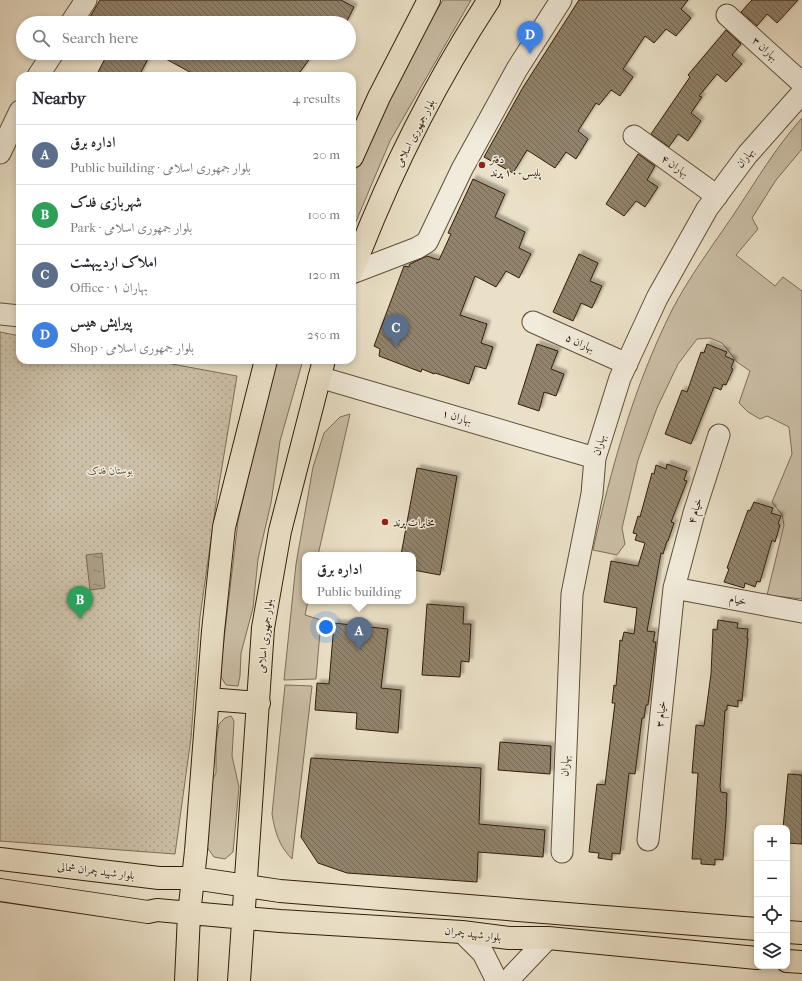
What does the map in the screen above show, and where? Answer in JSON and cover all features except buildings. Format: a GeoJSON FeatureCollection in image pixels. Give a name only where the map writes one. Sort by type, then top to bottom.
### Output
{"type":"FeatureCollection","features":[{"type":"Feature","properties":{"kind":"main road"},"geometry":{"type":"LineString","coordinates":[[356,147],[379,96],[429,0]]}},
{"type":"Feature","properties":{"kind":"main road","name":"بلوار جمهوری اسلامی"},"geometry":{"type":"LineString","coordinates":[[356,262],[375,213],[420,119],[490,0]]}},
{"type":"Feature","properties":{"kind":"main road"},"geometry":{"type":"LineString","coordinates":[[186,981],[189,914],[213,631],[224,527],[262,364]]}},
{"type":"Feature","properties":{"kind":"main road","name":"بلوار جمهوری اسلامی"},"geometry":{"type":"LineString","coordinates":[[239,981],[263,628],[280,531],[322,369]]}},
{"type":"Feature","properties":{"kind":"main road"},"geometry":{"type":"LineString","coordinates":[[208,699],[259,704]]}},
{"type":"Feature","properties":{"kind":"main road","name":"بلوار شهید چمران شمالی"},"geometry":{"type":"LineString","coordinates":[[0,859],[159,878],[193,878]]}},
{"type":"Feature","properties":{"kind":"main road"},"geometry":{"type":"LineString","coordinates":[[193,878],[280,891],[754,929]]}},
{"type":"Feature","properties":{"kind":"main road"},"geometry":{"type":"LineString","coordinates":[[0,890],[148,912],[157,910],[189,914]]}},
{"type":"Feature","properties":{"kind":"main road","name":"بلوار شهید چمران"},"geometry":{"type":"LineString","coordinates":[[189,914],[462,932],[509,938],[548,938],[754,958]]}},
{"type":"Feature","properties":{"kind":"main road"},"geometry":{"type":"LineString","coordinates":[[790,932],[802,933]]}},
{"type":"Feature","properties":{"kind":"main road"},"geometry":{"type":"LineString","coordinates":[[790,961],[802,962]]}},
{"type":"Feature","properties":{"kind":"street"},"geometry":{"type":"LineString","coordinates":[[76,16],[86,0]]}},
{"type":"Feature","properties":{"kind":"street"},"geometry":{"type":"LineString","coordinates":[[356,271],[418,248],[427,242],[462,169],[517,69],[560,0]]}},
{"type":"Feature","properties":{"kind":"street","name":"بهاران ۳"},"geometry":{"type":"LineString","coordinates":[[727,15],[802,83]]}},
{"type":"Feature","properties":{"kind":"street"},"geometry":{"type":"LineString","coordinates":[[41,72],[48,60]]}},
{"type":"Feature","properties":{"kind":"street","name":"بهاران"},"geometry":{"type":"LineString","coordinates":[[562,852],[572,594],[592,494],[595,458],[620,378],[656,298],[707,209],[747,155],[802,93]]}},
{"type":"Feature","properties":{"kind":"street"},"geometry":{"type":"LineString","coordinates":[[0,153],[16,119]]}},
{"type":"Feature","properties":{"kind":"street","name":"بهاران ۴"},"geometry":{"type":"LineString","coordinates":[[634,136],[717,196]]}},
{"type":"Feature","properties":{"kind":"street"},"geometry":{"type":"LineString","coordinates":[[0,314],[16,316]]}},
{"type":"Feature","properties":{"kind":"street","name":"بهاران ۵"},"geometry":{"type":"LineString","coordinates":[[533,322],[627,364]]}},
{"type":"Feature","properties":{"kind":"street","name":"بهاران ۱"},"geometry":{"type":"LineString","coordinates":[[322,369],[595,458]]}},
{"type":"Feature","properties":{"kind":"street","name":"خیام ۴"},"geometry":{"type":"LineString","coordinates":[[674,588],[694,513],[719,435]]}},
{"type":"Feature","properties":{"kind":"street","name":"خیام"},"geometry":{"type":"LineString","coordinates":[[674,588],[802,612]]}},
{"type":"Feature","properties":{"kind":"street","name":"خیام ۳"},"geometry":{"type":"LineString","coordinates":[[648,840],[674,588]]}},
{"type":"Feature","properties":{"kind":"street"},"geometry":{"type":"LineString","coordinates":[[462,932],[483,953],[497,981]]}},
{"type":"Feature","properties":{"kind":"street"},"geometry":{"type":"LineString","coordinates":[[511,981],[523,964],[548,938]]}},
{"type":"Feature","properties":{"kind":"green space"},"geometry":{"type":"Polygon","coordinates":[[[443,0],[471,0],[390,141],[356,222],[356,168],[404,64],[443,0]]]}},
{"type":"Feature","properties":{"kind":"green space"},"geometry":{"type":"Polygon","coordinates":[[[802,118],[802,149],[776,180],[752,218],[758,229],[736,255],[775,286],[783,277],[802,291],[802,599],[767,595],[784,525],[782,515],[772,502],[792,454],[789,427],[767,416],[760,419],[748,412],[739,403],[750,371],[737,362],[722,343],[710,338],[697,339],[678,364],[657,408],[638,460],[622,528],[625,544],[617,555],[593,550],[625,428],[646,368],[672,310],[694,273],[766,164],[802,118]]]}},
{"type":"Feature","properties":{"kind":"green space","name":"بوستان فدک"},"geometry":{"type":"Polygon","coordinates":[[[0,332],[16,335],[16,364],[172,364],[237,376],[217,497],[200,617],[191,738],[175,854],[0,841],[0,332]]]}},
{"type":"Feature","properties":{"kind":"green space"},"geometry":{"type":"Polygon","coordinates":[[[274,364],[302,364],[280,441],[271,503],[258,559],[253,608],[241,653],[238,686],[226,685],[221,677],[222,656],[238,521],[274,364]]]}},
{"type":"Feature","properties":{"kind":"green space"},"geometry":{"type":"Polygon","coordinates":[[[350,414],[319,552],[302,552],[302,604],[307,604],[305,615],[321,620],[316,679],[284,680],[296,564],[313,467],[324,433],[340,417],[350,414]]]}},
{"type":"Feature","properties":{"kind":"green space"},"geometry":{"type":"Polygon","coordinates":[[[285,685],[312,686],[292,859],[278,838],[272,814],[285,685]]]}},
{"type":"Feature","properties":{"kind":"green space"},"geometry":{"type":"Polygon","coordinates":[[[231,716],[234,721],[232,756],[239,787],[233,852],[225,859],[214,857],[206,846],[209,786],[216,773],[216,743],[219,724],[225,718],[231,716]]]}},
{"type":"Feature","properties":{"kind":"water"},"geometry":{"type":"Polygon","coordinates":[[[102,553],[105,588],[90,590],[86,555],[102,553]]]}},
{"type":"Feature","properties":{"kind":"place","name":"پیرایش هیس"},"geometry":{"type":"Point","coordinates":[530,54]}},
{"type":"Feature","properties":{"kind":"place","name":"دفتر پلیس+۱۰ پرند"},"geometry":{"type":"Point","coordinates":[482,165]}},
{"type":"Feature","properties":{"kind":"place","name":"املاک اردیبهشت"},"geometry":{"type":"Point","coordinates":[396,347]}},
{"type":"Feature","properties":{"kind":"place","name":"مخابرات پرند"},"geometry":{"type":"Point","coordinates":[385,522]}},
{"type":"Feature","properties":{"kind":"place","name":"شهربازی فدک"},"geometry":{"type":"Point","coordinates":[80,619]}},
{"type":"Feature","properties":{"kind":"place","name":"اداره برق"},"geometry":{"type":"Point","coordinates":[359,650]}}]}
